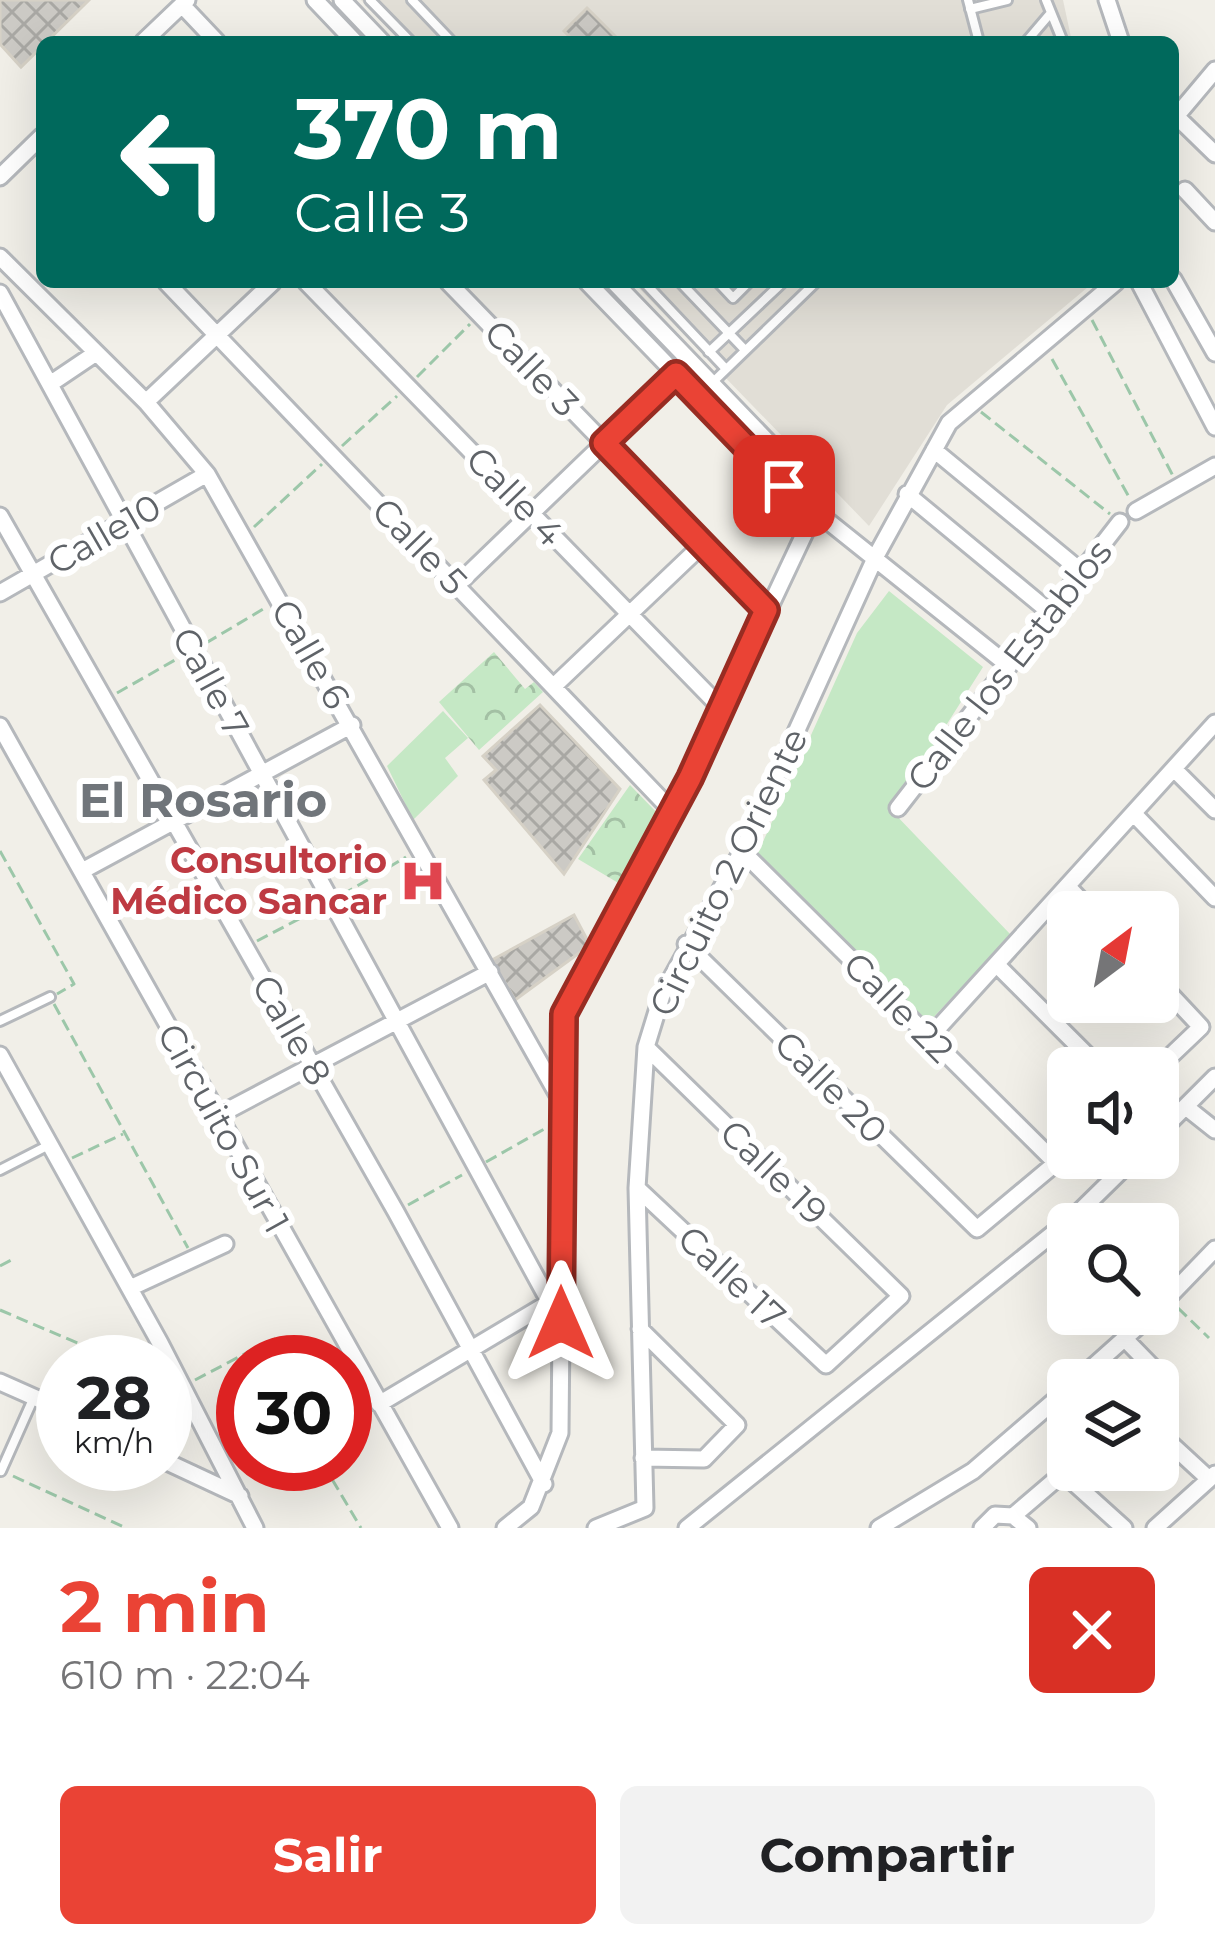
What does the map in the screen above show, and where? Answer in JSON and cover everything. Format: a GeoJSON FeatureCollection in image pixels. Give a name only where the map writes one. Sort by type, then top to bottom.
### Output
{"type":"FeatureCollection","features":[{"type":"Feature","properties":{"kind":"street"},"geometry":{"type":"LineString","coordinates":[[342,0],[376,36]]}},
{"type":"Feature","properties":{"kind":"street"},"geometry":{"type":"LineString","coordinates":[[1107,0],[1118,36]]}},
{"type":"Feature","properties":{"kind":"street"},"geometry":{"type":"LineString","coordinates":[[149,36],[184,3],[212,36]]}},
{"type":"Feature","properties":{"kind":"street"},"geometry":{"type":"LineString","coordinates":[[322,3],[350,36]]}},
{"type":"Feature","properties":{"kind":"street"},"geometry":{"type":"LineString","coordinates":[[1179,114],[1213,76]]}},
{"type":"Feature","properties":{"kind":"street"},"geometry":{"type":"LineString","coordinates":[[1179,122],[1215,154]]}},
{"type":"Feature","properties":{"kind":"street"},"geometry":{"type":"LineString","coordinates":[[0,177],[36,146]]}},
{"type":"Feature","properties":{"kind":"street"},"geometry":{"type":"LineString","coordinates":[[1185,190],[1215,222]]}},
{"type":"Feature","properties":{"kind":"street","name":"Calle 6"},"geometry":{"type":"LineString","coordinates":[[0,257],[146,402],[207,474],[560,1098]]}},
{"type":"Feature","properties":{"kind":"street","name":"Calle 5"},"geometry":{"type":"LineString","coordinates":[[172,288],[673,812]]}},
{"type":"Feature","properties":{"kind":"street"},"geometry":{"type":"LineString","coordinates":[[146,402],[267,288]]}},
{"type":"Feature","properties":{"kind":"street","name":"Calle 4"},"geometry":{"type":"LineString","coordinates":[[312,288],[723,710]]}},
{"type":"Feature","properties":{"kind":"street","name":"Calle 3"},"geometry":{"type":"LineString","coordinates":[[454,288],[766,610]]}},
{"type":"Feature","properties":{"kind":"street"},"geometry":{"type":"LineString","coordinates":[[593,288],[784,486],[815,505],[1009,666]]}},
{"type":"Feature","properties":{"kind":"street"},"geometry":{"type":"LineString","coordinates":[[620,288],[796,471],[815,505]]}},
{"type":"Feature","properties":{"kind":"street","name":"Circuito 2 Oriente"},"geometry":{"type":"LineString","coordinates":[[596,1528],[645,1508],[637,1188],[646,1047],[662,994],[742,851],[876,556],[949,423],[1109,288]]}},
{"type":"Feature","properties":{"kind":"street"},"geometry":{"type":"LineString","coordinates":[[1142,288],[1215,428]]}},
{"type":"Feature","properties":{"kind":"street"},"geometry":{"type":"LineString","coordinates":[[1178,288],[1215,353]]}},
{"type":"Feature","properties":{"kind":"street","name":"Calle 7"},"geometry":{"type":"LineString","coordinates":[[0,293],[561,1323]]}},
{"type":"Feature","properties":{"kind":"street"},"geometry":{"type":"LineString","coordinates":[[50,384],[96,353]]}},
{"type":"Feature","properties":{"kind":"street"},"geometry":{"type":"LineString","coordinates":[[458,584],[676,374]]}},
{"type":"Feature","properties":{"kind":"street"},"geometry":{"type":"LineString","coordinates":[[934,450],[1082,572]]}},
{"type":"Feature","properties":{"kind":"street","name":"Calle los Establos"},"geometry":{"type":"LineString","coordinates":[[1136,511],[1215,466]]}},
{"type":"Feature","properties":{"kind":"street","name":"Calle10"},"geometry":{"type":"LineString","coordinates":[[0,592],[207,474]]}},
{"type":"Feature","properties":{"kind":"street"},"geometry":{"type":"LineString","coordinates":[[907,494],[1052,614]]}},
{"type":"Feature","properties":{"kind":"street"},"geometry":{"type":"LineString","coordinates":[[505,1528],[531,1507],[544,1484],[560,1433],[564,1014],[673,812],[815,505]]}},
{"type":"Feature","properties":{"kind":"street","name":"Calle 8"},"geometry":{"type":"LineString","coordinates":[[0,516],[313,1065],[544,1484]]}},
{"type":"Feature","properties":{"kind":"street","name":"Calle los Establos"},"geometry":{"type":"LineString","coordinates":[[898,808],[1120,522]]}},
{"type":"Feature","properties":{"kind":"street"},"geometry":{"type":"LineString","coordinates":[[554,686],[700,546]]}},
{"type":"Feature","properties":{"kind":"street"},"geometry":{"type":"LineString","coordinates":[[82,872],[352,725]]}},
{"type":"Feature","properties":{"kind":"street","name":"Circuito Sur 1"},"geometry":{"type":"LineString","coordinates":[[0,726],[450,1528]]}},
{"type":"Feature","properties":{"kind":"street"},"geometry":{"type":"LineString","coordinates":[[930,1037],[1213,729]]}},
{"type":"Feature","properties":{"kind":"street"},"geometry":{"type":"LineString","coordinates":[[1174,769],[1215,810]]}},
{"type":"Feature","properties":{"kind":"street"},"geometry":{"type":"LineString","coordinates":[[1135,815],[1215,898]]}},
{"type":"Feature","properties":{"kind":"street","name":"Calle 22"},"geometry":{"type":"LineString","coordinates":[[742,851],[1047,1154]]}},
{"type":"Feature","properties":{"kind":"street","name":"Calle 20"},"geometry":{"type":"LineString","coordinates":[[686,944],[976,1229],[1047,1170]]}},
{"type":"Feature","properties":{"kind":"street"},"geometry":{"type":"LineString","coordinates":[[997,965],[1079,1047]]}},
{"type":"Feature","properties":{"kind":"street"},"geometry":{"type":"LineString","coordinates":[[218,1116],[490,972]]}},
{"type":"Feature","properties":{"kind":"street"},"geometry":{"type":"LineString","coordinates":[[1179,1003],[1201,1027],[1179,1048]]}},
{"type":"Feature","properties":{"kind":"street","name":"Calle 19"},"geometry":{"type":"LineString","coordinates":[[646,1047],[901,1296],[826,1365]]}},
{"type":"Feature","properties":{"kind":"street"},"geometry":{"type":"LineString","coordinates":[[0,1054],[155,1335]]}},
{"type":"Feature","properties":{"kind":"street"},"geometry":{"type":"LineString","coordinates":[[1179,1114],[1215,1077]]}},
{"type":"Feature","properties":{"kind":"street"},"geometry":{"type":"LineString","coordinates":[[1186,1107],[1215,1130]]}},
{"type":"Feature","properties":{"kind":"street"},"geometry":{"type":"LineString","coordinates":[[1096,1203],[1116,1179]]}},
{"type":"Feature","properties":{"kind":"street","name":"Calle 17"},"geometry":{"type":"LineString","coordinates":[[637,1188],[826,1365]]}},
{"type":"Feature","properties":{"kind":"street"},"geometry":{"type":"LineString","coordinates":[[130,1288],[192,1255],[224,1244]]}},
{"type":"Feature","properties":{"kind":"street"},"geometry":{"type":"LineString","coordinates":[[687,1528],[1047,1247]]}},
{"type":"Feature","properties":{"kind":"street"},"geometry":{"type":"LineString","coordinates":[[1179,1283],[1215,1249]]}},
{"type":"Feature","properties":{"kind":"street"},"geometry":{"type":"LineString","coordinates":[[380,1404],[552,1301]]}},
{"type":"Feature","properties":{"kind":"street"},"geometry":{"type":"LineString","coordinates":[[640,1329],[737,1425],[704,1459],[644,1458]]}},
{"type":"Feature","properties":{"kind":"street"},"geometry":{"type":"LineString","coordinates":[[1102,1359],[1129,1335]]}},
{"type":"Feature","properties":{"kind":"street"},"geometry":{"type":"LineString","coordinates":[[1125,1339],[1144,1359]]}},
{"type":"Feature","properties":{"kind":"street"},"geometry":{"type":"LineString","coordinates":[[0,1382],[35,1396]]}},
{"type":"Feature","properties":{"kind":"street"},"geometry":{"type":"LineString","coordinates":[[192,1406],[255,1528]]}},
{"type":"Feature","properties":{"kind":"street"},"geometry":{"type":"LineString","coordinates":[[879,1528],[973,1471],[1047,1407]]}},
{"type":"Feature","properties":{"kind":"street"},"geometry":{"type":"LineString","coordinates":[[1155,1528],[1212,1477],[1179,1450]]}},
{"type":"Feature","properties":{"kind":"street"},"geometry":{"type":"LineString","coordinates":[[192,1474],[240,1496]]}},
{"type":"Feature","properties":{"kind":"street"},"geometry":{"type":"LineString","coordinates":[[1012,1516],[1047,1486]]}},
{"type":"Feature","properties":{"kind":"street"},"geometry":{"type":"LineString","coordinates":[[1086,1491],[1124,1528]]}},
{"type":"Feature","properties":{"kind":"street"},"geometry":{"type":"LineString","coordinates":[[982,1528],[995,1515],[1012,1516],[1028,1528]]}},
{"type":"Feature","properties":{"kind":"lane"},"geometry":{"type":"LineString","coordinates":[[370,0],[405,36]]}},
{"type":"Feature","properties":{"kind":"lane"},"geometry":{"type":"LineString","coordinates":[[412,0],[446,36]]}},
{"type":"Feature","properties":{"kind":"lane"},"geometry":{"type":"LineString","coordinates":[[977,36],[969,4],[1007,0]]}},
{"type":"Feature","properties":{"kind":"lane"},"geometry":{"type":"LineString","coordinates":[[1046,0],[1060,36]]}},
{"type":"Feature","properties":{"kind":"lane"},"geometry":{"type":"LineString","coordinates":[[1031,36],[1049,15]]}},
{"type":"Feature","properties":{"kind":"lane"},"geometry":{"type":"LineString","coordinates":[[650,288],[726,369]]}},
{"type":"Feature","properties":{"kind":"lane"},"geometry":{"type":"LineString","coordinates":[[686,288],[745,350]]}},
{"type":"Feature","properties":{"kind":"lane"},"geometry":{"type":"LineString","coordinates":[[709,352],[777,288]]}},
{"type":"Feature","properties":{"kind":"lane"},"geometry":{"type":"LineString","coordinates":[[712,384],[810,288]]}},
{"type":"Feature","properties":{"kind":"lane"},"geometry":{"type":"LineString","coordinates":[[0,1021],[50,998]]}},
{"type":"Feature","properties":{"kind":"lane"},"geometry":{"type":"LineString","coordinates":[[0,1170],[49,1145]]}},
{"type":"Feature","properties":{"kind":"lane"},"geometry":{"type":"LineString","coordinates":[[1,1471],[35,1396]]}},
{"type":"Feature","properties":{"kind":"path"},"geometry":{"type":"LineString","coordinates":[[1085,308],[1179,487]]}},
{"type":"Feature","properties":{"kind":"path"},"geometry":{"type":"LineString","coordinates":[[244,536],[480,314]]}},
{"type":"Feature","properties":{"kind":"path"},"geometry":{"type":"LineString","coordinates":[[1042,341],[1136,511]]}},
{"type":"Feature","properties":{"kind":"path"},"geometry":{"type":"LineString","coordinates":[[970,403],[1120,522]]}},
{"type":"Feature","properties":{"kind":"path"},"geometry":{"type":"LineString","coordinates":[[0,851],[74,984],[50,998],[192,1255]]}},
{"type":"Feature","properties":{"kind":"path"},"geometry":{"type":"LineString","coordinates":[[59,1163],[126,1133]]}},
{"type":"Feature","properties":{"kind":"path"},"geometry":{"type":"LineString","coordinates":[[0,1266],[15,1258]]}},
{"type":"Feature","properties":{"kind":"path"},"geometry":{"type":"LineString","coordinates":[[0,1310],[59,1335]]}},
{"type":"Feature","properties":{"kind":"path"},"geometry":{"type":"LineString","coordinates":[[1179,1317],[1208,1338]]}},
{"type":"Feature","properties":{"kind":"path"},"geometry":{"type":"LineString","coordinates":[[1,1471],[125,1528]]}},
{"type":"Feature","properties":{"kind":"path"},"geometry":{"type":"LineString","coordinates":[[339,1491],[361,1528]]}},
{"type":"Feature","properties":{"kind":"shaded area"},"geometry":{"type":"Polygon","coordinates":[[[361,0],[1063,0],[1071,36],[395,36],[361,0]]]}},
{"type":"Feature","properties":{"kind":"shaded area"},"geometry":{"type":"Polygon","coordinates":[[[639,288],[1087,288],[947,405],[869,526],[639,288]]]}},
{"type":"Feature","properties":{"kind":"green space"},"geometry":{"type":"Polygon","coordinates":[[[889,591],[983,667],[892,811],[1011,935],[928,1023],[757,855],[857,633],[889,591]]]}},
{"type":"Feature","properties":{"kind":"green space"},"geometry":{"type":"Polygon","coordinates":[[[494,652],[525,689],[534,682],[543,692],[479,750],[439,702],[494,652]]]}},
{"type":"Feature","properties":{"kind":"green space"},"geometry":{"type":"Polygon","coordinates":[[[443,711],[468,738],[445,758],[458,776],[413,820],[387,766],[443,711]]]}},
{"type":"Feature","properties":{"kind":"green space"},"geometry":{"type":"Polygon","coordinates":[[[630,785],[662,818],[620,884],[578,859],[630,785]]]}},
{"type":"Feature","properties":{"kind":"building"},"geometry":{"type":"Polygon","coordinates":[[[0,0],[89,0],[52,36],[36,36],[36,52],[21,67],[0,44],[0,0]]]}},
{"type":"Feature","properties":{"kind":"building"},"geometry":{"type":"Polygon","coordinates":[[[587,8],[615,36],[569,36],[564,31],[587,8]]]}},
{"type":"Feature","properties":{"kind":"building"},"geometry":{"type":"Polygon","coordinates":[[[540,705],[620,789],[564,874],[484,780],[496,770],[483,756],[540,705]]]}},
{"type":"Feature","properties":{"kind":"building"},"geometry":{"type":"Polygon","coordinates":[[[574,915],[590,945],[515,1000],[492,960],[574,915]]]}},
{"type":"Feature","properties":{"kind":"place","name":"Consultorio Médico Sancar"},"geometry":{"type":"Point","coordinates":[423,881]}},
{"type":"Feature","properties":{"kind":"district","name":"El Rosario"},"geometry":{"type":"Point","coordinates":[203,800]}},
{"type":"Feature","properties":{"kind":"route"},"geometry":{"type":"LineString","coordinates":[[561,1323],[564,1014],[673,812],[766,610],[604,443],[676,374],[784,486]]}}]}
